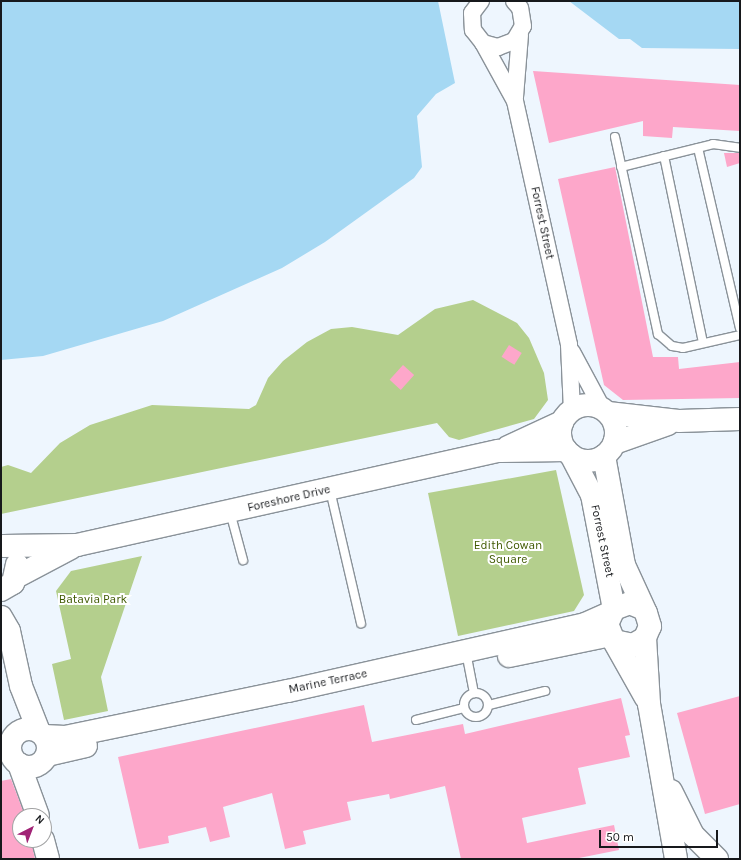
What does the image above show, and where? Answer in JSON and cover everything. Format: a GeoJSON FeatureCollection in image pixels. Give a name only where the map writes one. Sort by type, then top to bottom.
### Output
{"type":"FeatureCollection","features":[{"type":"Feature","properties":{"kind":"street","name":"Forrest Street"},"geometry":{"type":"LineString","coordinates":[[481,1],[471,22],[515,101]]}},
{"type":"Feature","properties":{"kind":"street","name":"Forrest Street"},"geometry":{"type":"LineString","coordinates":[[519,4],[523,26],[520,35],[515,101],[569,345],[567,416]]}},
{"type":"Feature","properties":{"kind":"street"},"geometry":{"type":"LineString","coordinates":[[482,43],[506,46],[520,35]]}},
{"type":"Feature","properties":{"kind":"street","name":"Forrest Street"},"geometry":{"type":"LineString","coordinates":[[569,345],[605,411]]}},
{"type":"Feature","properties":{"kind":"street"},"geometry":{"type":"LineString","coordinates":[[679,421],[609,450],[588,461],[568,452],[561,438],[567,416],[587,405],[605,411],[679,421],[740,419]]}},
{"type":"Feature","properties":{"kind":"street"},"geometry":{"type":"LineString","coordinates":[[605,411],[616,427],[609,450]]}},
{"type":"Feature","properties":{"kind":"street","name":"Foreshore Drive"},"geometry":{"type":"LineString","coordinates":[[500,451],[567,416]]}},
{"type":"Feature","properties":{"kind":"street","name":"Forrest Street"},"geometry":{"type":"LineString","coordinates":[[609,450],[624,565],[642,608]]}},
{"type":"Feature","properties":{"kind":"street","name":"Foreshore Drive"},"geometry":{"type":"LineString","coordinates":[[2,546],[77,545],[500,451],[568,452]]}},
{"type":"Feature","properties":{"kind":"street","name":"Forrest Street"},"geometry":{"type":"LineString","coordinates":[[568,452],[592,495],[612,611]]}},
{"type":"Feature","properties":{"kind":"street","name":"Foreshore Drive"},"geometry":{"type":"LineString","coordinates":[[10,583],[77,545]]}},
{"type":"Feature","properties":{"kind":"street"},"geometry":{"type":"LineString","coordinates":[[2,546],[16,557],[10,583],[5,624],[21,686],[36,808]]}},
{"type":"Feature","properties":{"kind":"street"},"geometry":{"type":"LineString","coordinates":[[649,704],[612,638],[607,624],[612,611],[630,603],[642,608],[650,626],[644,638],[649,704],[676,859]]}},
{"type":"Feature","properties":{"kind":"street","name":"Marine Terrace"},"geometry":{"type":"LineString","coordinates":[[29,753],[467,658],[585,624],[612,611]]}},
{"type":"Feature","properties":{"kind":"street"},"geometry":{"type":"LineString","coordinates":[[612,638],[626,646],[644,638]]}},
{"type":"Feature","properties":{"kind":"street","name":"Marine Terrace"},"geometry":{"type":"LineString","coordinates":[[467,658],[612,638]]}},
{"type":"Feature","properties":{"kind":"street"},"geometry":{"type":"LineString","coordinates":[[21,686],[15,735],[10,747],[29,753]]}},
{"type":"Feature","properties":{"kind":"street"},"geometry":{"type":"LineString","coordinates":[[660,771],[693,834],[717,859]]}},
{"type":"Feature","properties":{"kind":"street"},"geometry":{"type":"LineString","coordinates":[[45,848],[48,859]]}},
{"type":"Feature","properties":{"kind":"lane"},"geometry":{"type":"LineString","coordinates":[[615,137],[658,334],[672,346],[683,348],[740,335]]}},
{"type":"Feature","properties":{"kind":"lane"},"geometry":{"type":"LineString","coordinates":[[622,167],[698,148],[730,144],[740,148]]}},
{"type":"Feature","properties":{"kind":"lane"},"geometry":{"type":"LineString","coordinates":[[698,148],[740,328]]}},
{"type":"Feature","properties":{"kind":"lane"},"geometry":{"type":"LineString","coordinates":[[664,156],[703,343]]}},
{"type":"Feature","properties":{"kind":"lane"},"geometry":{"type":"LineString","coordinates":[[330,490],[361,623]]}},
{"type":"Feature","properties":{"kind":"lane"},"geometry":{"type":"LineString","coordinates":[[230,512],[243,560]]}},
{"type":"Feature","properties":{"kind":"lane"},"geometry":{"type":"LineString","coordinates":[[467,658],[474,693]]}},
{"type":"Feature","properties":{"kind":"lane"},"geometry":{"type":"LineString","coordinates":[[489,705],[545,691]]}},
{"type":"Feature","properties":{"kind":"lane"},"geometry":{"type":"LineString","coordinates":[[464,708],[466,698],[474,693],[484,696],[489,705]]}},
{"type":"Feature","properties":{"kind":"lane"},"geometry":{"type":"LineString","coordinates":[[464,708],[476,718],[485,714],[489,705]]}},
{"type":"Feature","properties":{"kind":"lane"},"geometry":{"type":"LineString","coordinates":[[416,720],[464,708]]}},
{"type":"Feature","properties":{"kind":"green space"},"geometry":{"type":"Polygon","coordinates":[[[473,300],[517,323],[529,338],[544,373],[548,400],[534,419],[459,440],[449,437],[437,423],[1,514],[1,467],[8,465],[31,473],[60,443],[90,425],[152,405],[249,409],[256,405],[268,378],[283,361],[307,342],[331,329],[352,327],[398,335],[435,309],[473,300]]]}},
{"type":"Feature","properties":{"kind":"green space","name":"Edith Cowan Square"},"geometry":{"type":"Polygon","coordinates":[[[556,470],[584,595],[574,611],[458,636],[428,493],[556,470]]]}},
{"type":"Feature","properties":{"kind":"green space","name":"Batavia Park"},"geometry":{"type":"Polygon","coordinates":[[[142,556],[101,677],[108,711],[64,720],[52,664],[71,659],[56,591],[71,571],[142,556]]]}},
{"type":"Feature","properties":{"kind":"water"},"geometry":{"type":"Polygon","coordinates":[[[1,1],[438,1],[455,83],[436,94],[417,116],[422,167],[414,178],[325,242],[282,268],[163,321],[43,356],[1,360],[1,1]]]}},
{"type":"Feature","properties":{"kind":"water"},"geometry":{"type":"Polygon","coordinates":[[[569,1],[740,1],[740,49],[642,48],[630,39],[619,39],[569,1]]]}},
{"type":"Feature","properties":{"kind":"building"},"geometry":{"type":"Polygon","coordinates":[[[533,71],[740,85],[740,131],[673,127],[672,138],[643,136],[643,121],[549,143],[533,71]]]}},
{"type":"Feature","properties":{"kind":"building"},"geometry":{"type":"Polygon","coordinates":[[[724,153],[740,153],[740,163],[727,167],[724,153]]]}},
{"type":"Feature","properties":{"kind":"building"},"geometry":{"type":"Polygon","coordinates":[[[615,167],[653,357],[678,357],[679,369],[740,362],[740,398],[623,400],[604,385],[558,179],[615,167]]]}},
{"type":"Feature","properties":{"kind":"building"},"geometry":{"type":"Polygon","coordinates":[[[509,345],[522,353],[514,365],[502,357],[509,345]]]}},
{"type":"Feature","properties":{"kind":"building"},"geometry":{"type":"Polygon","coordinates":[[[403,365],[414,375],[401,390],[390,380],[403,365]]]}},
{"type":"Feature","properties":{"kind":"building"},"geometry":{"type":"Polygon","coordinates":[[[740,696],[740,804],[705,814],[677,713],[740,696]]]}},
{"type":"Feature","properties":{"kind":"building"},"geometry":{"type":"Polygon","coordinates":[[[621,698],[630,735],[625,736],[630,757],[578,768],[586,804],[522,818],[527,843],[614,825],[619,850],[574,859],[461,859],[445,786],[390,799],[389,794],[347,802],[351,820],[303,831],[306,844],[285,849],[272,793],[223,807],[230,837],[210,842],[206,827],[168,836],[169,843],[139,849],[118,757],[364,705],[372,742],[463,724],[465,734],[621,698]]]}},
{"type":"Feature","properties":{"kind":"building"},"geometry":{"type":"Polygon","coordinates":[[[11,779],[22,808],[12,808],[12,848],[33,848],[35,859],[1,859],[1,781],[11,779]]]}}]}
